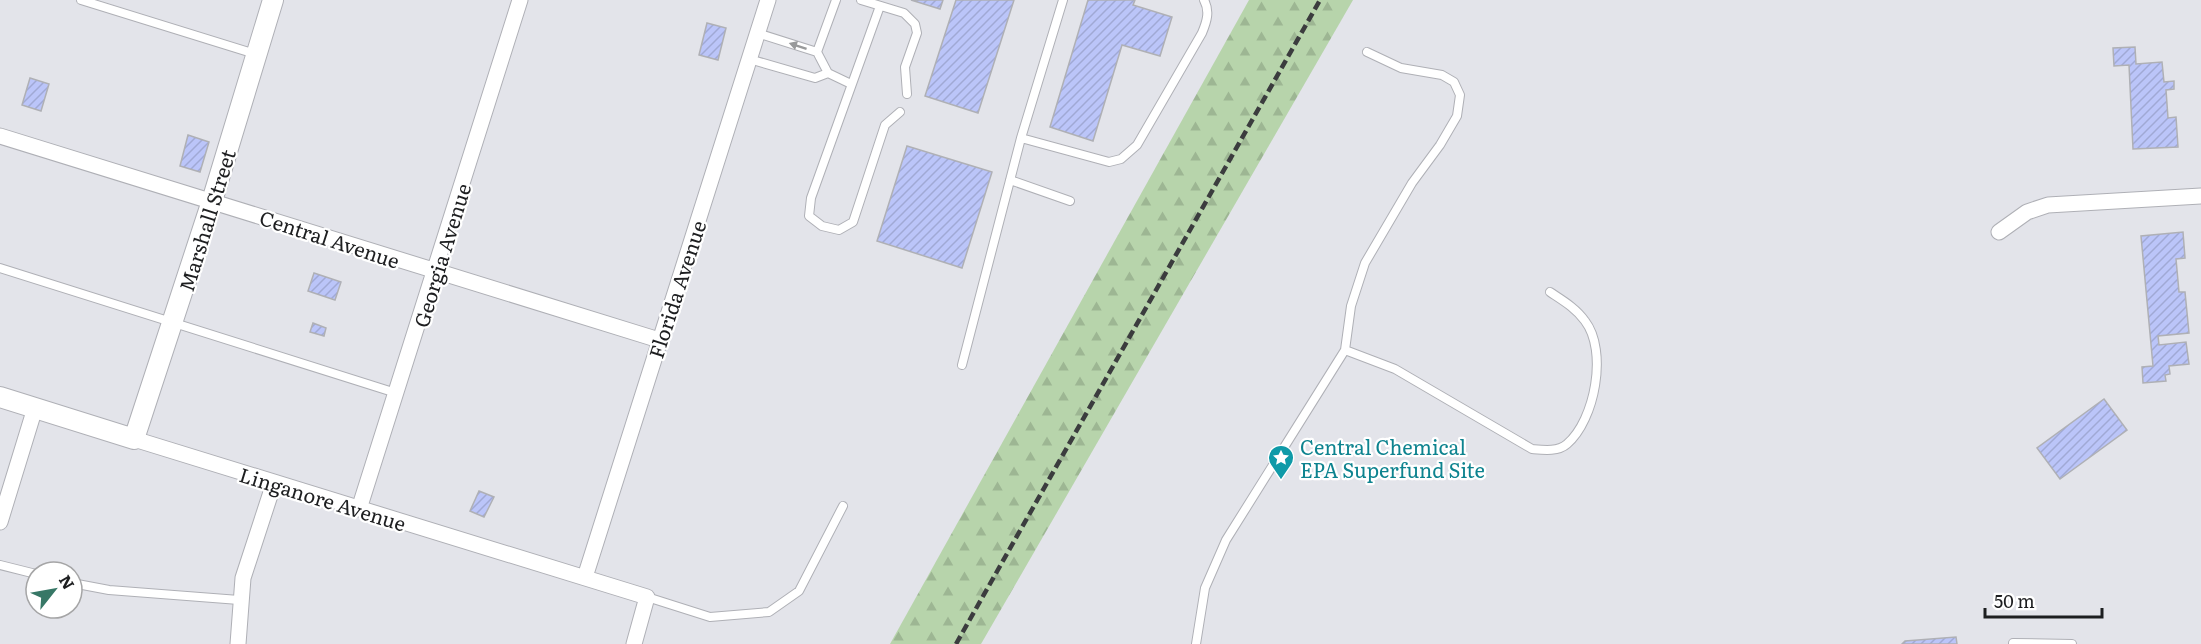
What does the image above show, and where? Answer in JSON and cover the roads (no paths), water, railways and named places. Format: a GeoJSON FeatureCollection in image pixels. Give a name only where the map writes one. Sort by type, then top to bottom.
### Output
{"type":"FeatureCollection","features":[{"type":"Feature","properties":{"kind":"street","name":"Marshall Street"},"geometry":{"type":"LineString","coordinates":[[134,439],[174,322],[273,0]]}},
{"type":"Feature","properties":{"kind":"street","name":"Georgia Avenue"},"geometry":{"type":"LineString","coordinates":[[359,509],[520,0]]}},
{"type":"Feature","properties":{"kind":"street","name":"Florida Avenue"},"geometry":{"type":"LineString","coordinates":[[585,577],[768,0]]}},
{"type":"Feature","properties":{"kind":"street","name":"Central Avenue"},"geometry":{"type":"LineString","coordinates":[[0,136],[659,340]]}},
{"type":"Feature","properties":{"kind":"street"},"geometry":{"type":"LineString","coordinates":[[2000,232],[2027,212],[2048,205],[2201,196]]}},
{"type":"Feature","properties":{"kind":"street","name":"Linganore Avenue"},"geometry":{"type":"LineString","coordinates":[[0,397],[647,597]]}},
{"type":"Feature","properties":{"kind":"street"},"geometry":{"type":"LineString","coordinates":[[0,522],[34,408]]}},
{"type":"Feature","properties":{"kind":"street"},"geometry":{"type":"LineString","coordinates":[[238,644],[239,600],[243,578],[274,483]]}},
{"type":"Feature","properties":{"kind":"street"},"geometry":{"type":"LineString","coordinates":[[634,644],[647,597]]}},
{"type":"Feature","properties":{"kind":"lane"},"geometry":{"type":"LineString","coordinates":[[81,0],[256,54]]}},
{"type":"Feature","properties":{"kind":"lane"},"geometry":{"type":"LineString","coordinates":[[817,52],[836,0]]}},
{"type":"Feature","properties":{"kind":"lane"},"geometry":{"type":"LineString","coordinates":[[861,0],[904,13],[915,24],[917,33],[905,67],[907,94]]}},
{"type":"Feature","properties":{"kind":"lane"},"geometry":{"type":"LineString","coordinates":[[962,365],[1021,138],[1063,0]]}},
{"type":"Feature","properties":{"kind":"lane"},"geometry":{"type":"LineString","coordinates":[[1021,138],[1109,162],[1130,153],[1137,145],[1202,33],[1207,21],[1208,7],[1204,0]]}},
{"type":"Feature","properties":{"kind":"lane"},"geometry":{"type":"LineString","coordinates":[[880,6],[811,198],[809,216],[812,220],[839,230],[853,222],[885,124],[900,112]]}},
{"type":"Feature","properties":{"kind":"lane"},"geometry":{"type":"LineString","coordinates":[[757,33],[817,52],[828,73],[851,84]]}},
{"type":"Feature","properties":{"kind":"lane"},"geometry":{"type":"LineString","coordinates":[[1196,644],[1205,588],[1226,540],[1345,350],[1351,306],[1365,263],[1412,183],[1440,145],[1456,116],[1460,95],[1455,82],[1442,75],[1401,68],[1366,52]]}},
{"type":"Feature","properties":{"kind":"lane"},"geometry":{"type":"LineString","coordinates":[[749,59],[815,78],[828,73]]}},
{"type":"Feature","properties":{"kind":"lane"},"geometry":{"type":"LineString","coordinates":[[1010,180],[1070,201]]}},
{"type":"Feature","properties":{"kind":"lane"},"geometry":{"type":"LineString","coordinates":[[0,268],[397,393]]}},
{"type":"Feature","properties":{"kind":"lane"},"geometry":{"type":"LineString","coordinates":[[1345,350],[1395,369],[1532,449],[1566,446],[1581,427],[1592,406],[1596,342],[1586,321],[1572,307],[1550,292]]}},
{"type":"Feature","properties":{"kind":"lane"},"geometry":{"type":"LineString","coordinates":[[647,597],[710,617],[770,612],[799,591],[843,506]]}},
{"type":"Feature","properties":{"kind":"lane"},"geometry":{"type":"LineString","coordinates":[[0,565],[24,571]]}},
{"type":"Feature","properties":{"kind":"lane"},"geometry":{"type":"LineString","coordinates":[[84,585],[108,590],[239,600]]}},
{"type":"Feature","properties":{"kind":"lane"},"geometry":{"type":"LineString","coordinates":[[2013,643],[2072,644]]}},
{"type":"Feature","properties":{"kind":"railway"},"geometry":{"type":"LineString","coordinates":[[956,644],[1320,0]]}},
{"type":"Feature","properties":{"kind":"place","name":"Central Chemical EPA Superfund Site"},"geometry":{"type":"Point","coordinates":[1281,481]}}]}
